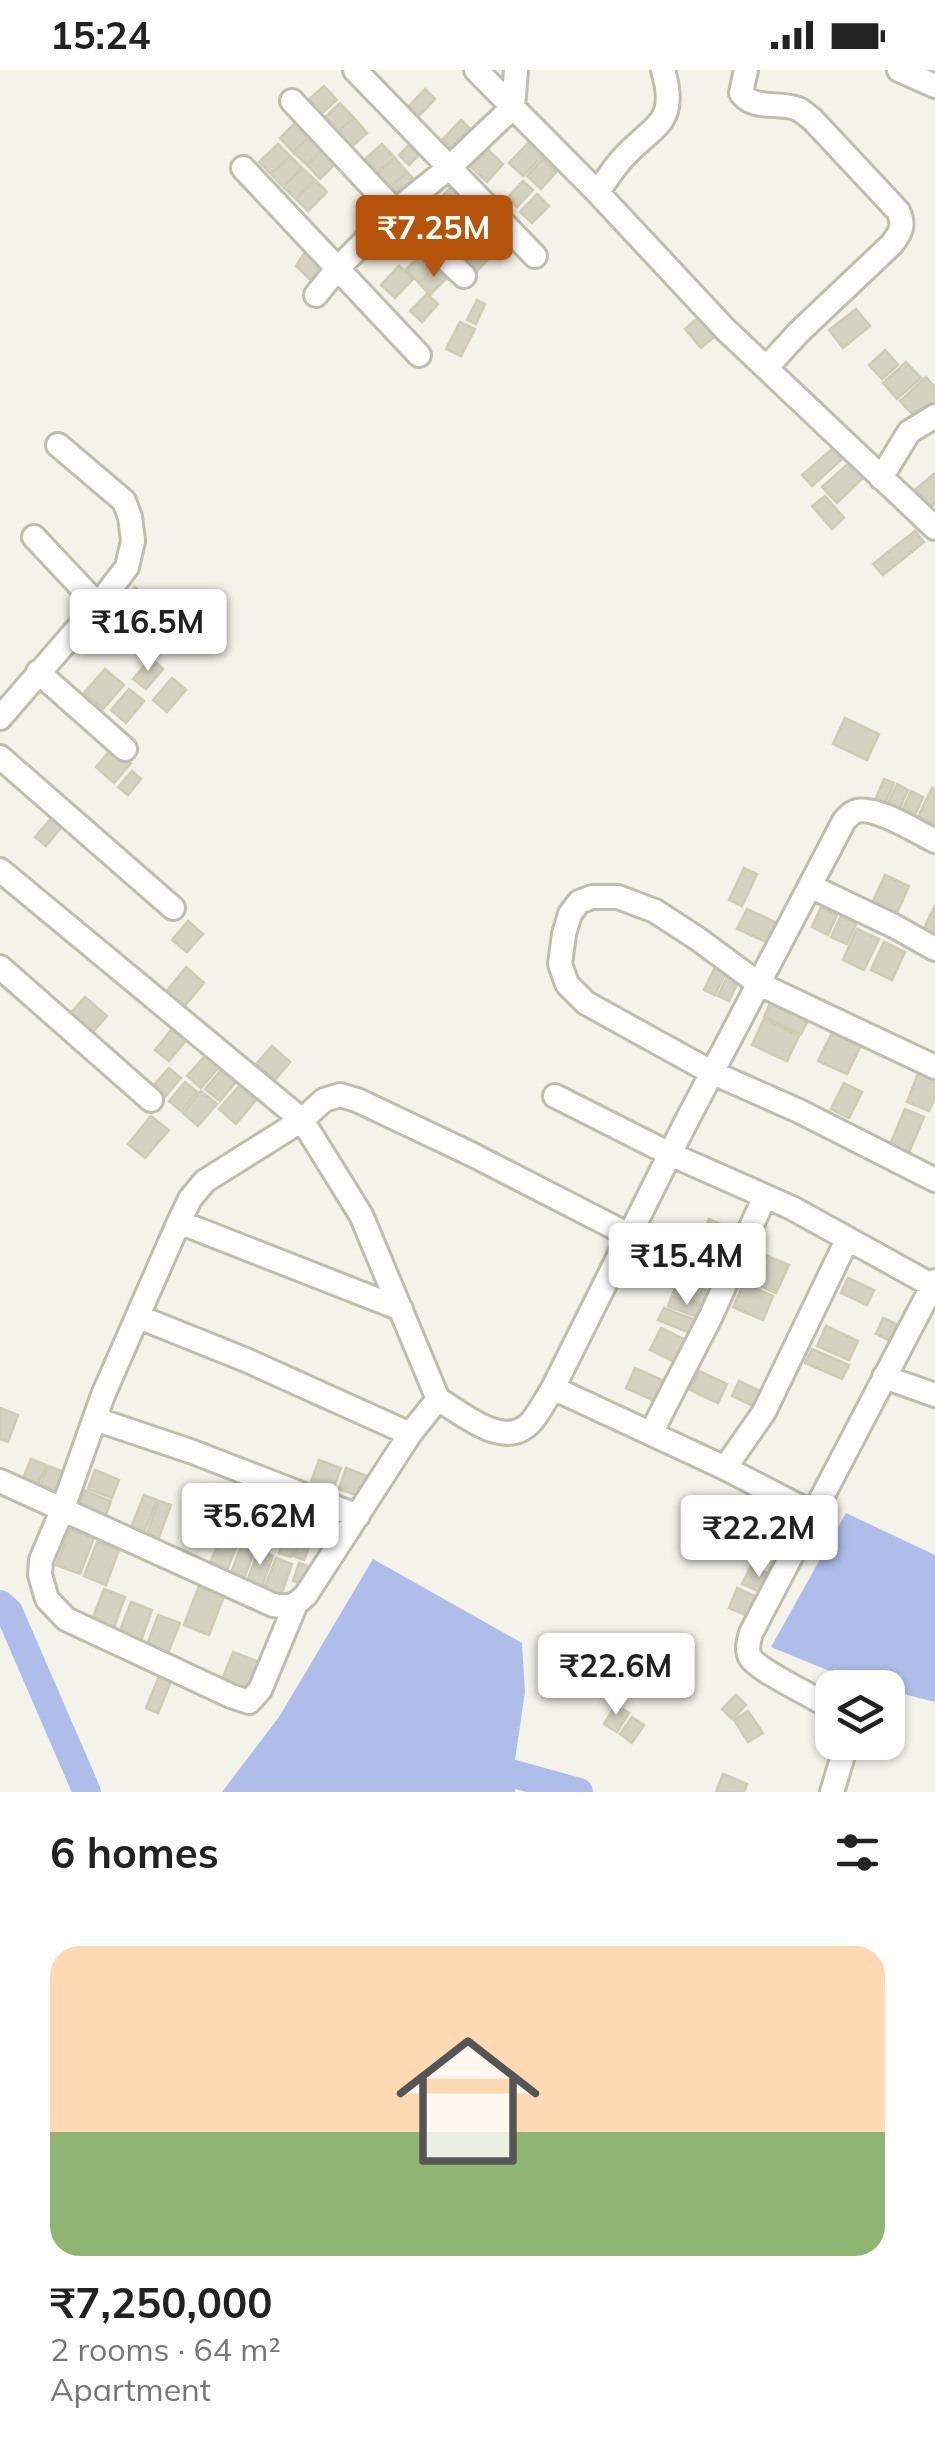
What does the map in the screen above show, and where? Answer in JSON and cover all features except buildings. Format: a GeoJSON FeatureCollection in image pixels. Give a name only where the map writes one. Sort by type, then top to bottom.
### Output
{"type":"FeatureCollection","features":[{"type":"Feature","properties":{"kind":"street"},"geometry":{"type":"LineString","coordinates":[[355,70],[535,256]]}},
{"type":"Feature","properties":{"kind":"street"},"geometry":{"type":"LineString","coordinates":[[476,70],[698,301],[935,528]]}},
{"type":"Feature","properties":{"kind":"street"},"geometry":{"type":"LineString","coordinates":[[316,295],[395,211],[450,167],[513,107],[516,70]]}},
{"type":"Feature","properties":{"kind":"street"},"geometry":{"type":"LineString","coordinates":[[597,192],[621,160],[665,116],[669,91],[663,70]]}},
{"type":"Feature","properties":{"kind":"street"},"geometry":{"type":"LineString","coordinates":[[746,70],[742,93],[746,100],[798,109],[812,119],[903,220],[901,232],[892,244],[766,368]]}},
{"type":"Feature","properties":{"kind":"street"},"geometry":{"type":"LineString","coordinates":[[898,70],[935,86]]}},
{"type":"Feature","properties":{"kind":"street"},"geometry":{"type":"LineString","coordinates":[[292,101],[395,211],[464,276]]}},
{"type":"Feature","properties":{"kind":"street"},"geometry":{"type":"LineString","coordinates":[[243,168],[419,355]]}},
{"type":"Feature","properties":{"kind":"street"},"geometry":{"type":"LineString","coordinates":[[881,478],[909,432],[935,416]]}},
{"type":"Feature","properties":{"kind":"street"},"geometry":{"type":"LineString","coordinates":[[0,718],[98,605],[127,566],[133,542],[124,502],[58,445]]}},
{"type":"Feature","properties":{"kind":"street"},"geometry":{"type":"LineString","coordinates":[[34,538],[98,605]]}},
{"type":"Feature","properties":{"kind":"street"},"geometry":{"type":"LineString","coordinates":[[38,672],[125,749]]}},
{"type":"Feature","properties":{"kind":"street"},"geometry":{"type":"LineString","coordinates":[[0,757],[173,908]]}},
{"type":"Feature","properties":{"kind":"street"},"geometry":{"type":"LineString","coordinates":[[0,870],[302,1120],[361,1215],[438,1399],[494,1431],[509,1434],[519,1432],[531,1422],[553,1388],[711,1072],[844,821],[852,812],[873,812],[935,841]]}},
{"type":"Feature","properties":{"kind":"street"},"geometry":{"type":"LineString","coordinates":[[810,886],[935,949]]}},
{"type":"Feature","properties":{"kind":"street"},"geometry":{"type":"LineString","coordinates":[[935,1067],[758,984],[655,912],[618,897],[592,897],[579,902],[570,914],[560,964],[567,984],[586,1002],[711,1072],[935,1180]]}},
{"type":"Feature","properties":{"kind":"street"},"geometry":{"type":"LineString","coordinates":[[0,968],[151,1100]]}},
{"type":"Feature","properties":{"kind":"street"},"geometry":{"type":"LineString","coordinates":[[438,1399],[410,1434],[306,1595],[294,1606],[260,1690],[250,1702],[66,1619],[47,1598],[40,1575],[41,1560],[95,1419],[190,1198],[204,1181],[302,1120],[324,1100],[340,1095],[357,1100],[472,1154],[629,1236]]}},
{"type":"Feature","properties":{"kind":"street"},"geometry":{"type":"LineString","coordinates":[[555,1096],[670,1154],[792,1208],[934,1285],[751,1633],[750,1657],[815,1699]]}},
{"type":"Feature","properties":{"kind":"street"},"geometry":{"type":"LineString","coordinates":[[651,1433],[711,1316],[765,1196]]}},
{"type":"Feature","properties":{"kind":"street"},"geometry":{"type":"LineString","coordinates":[[179,1222],[402,1310]]}},
{"type":"Feature","properties":{"kind":"street"},"geometry":{"type":"LineString","coordinates":[[725,1468],[764,1412],[847,1240]]}},
{"type":"Feature","properties":{"kind":"street"},"geometry":{"type":"LineString","coordinates":[[139,1317],[410,1434]]}},
{"type":"Feature","properties":{"kind":"street"},"geometry":{"type":"LineString","coordinates":[[884,1378],[935,1394]]}},
{"type":"Feature","properties":{"kind":"street"},"geometry":{"type":"LineString","coordinates":[[553,1388],[814,1514]]}},
{"type":"Feature","properties":{"kind":"street"},"geometry":{"type":"LineString","coordinates":[[95,1419],[358,1516]]}},
{"type":"Feature","properties":{"kind":"street"},"geometry":{"type":"LineString","coordinates":[[0,1481],[273,1605],[294,1606]]}},
{"type":"Feature","properties":{"kind":"street"},"geometry":{"type":"LineString","coordinates":[[832,1792],[842,1760]]}},
{"type":"Feature","properties":{"kind":"water"},"geometry":{"type":"Polygon","coordinates":[[[846,1513],[935,1555],[935,1702],[905,1694],[905,1670],[827,1670],[771,1647],[846,1513]]]}},
{"type":"Feature","properties":{"kind":"water"},"geometry":{"type":"Polygon","coordinates":[[[373,1559],[522,1643],[525,1692],[513,1773],[515,1792],[222,1792],[279,1717],[373,1559]]]}},
{"type":"Feature","properties":{"kind":"waterway"},"geometry":{"type":"LineString","coordinates":[[0,1604],[9,1612],[87,1792]]}},
{"type":"Feature","properties":{"kind":"waterway"},"geometry":{"type":"LineString","coordinates":[[476,1773],[496,1769],[579,1792]]}}]}
